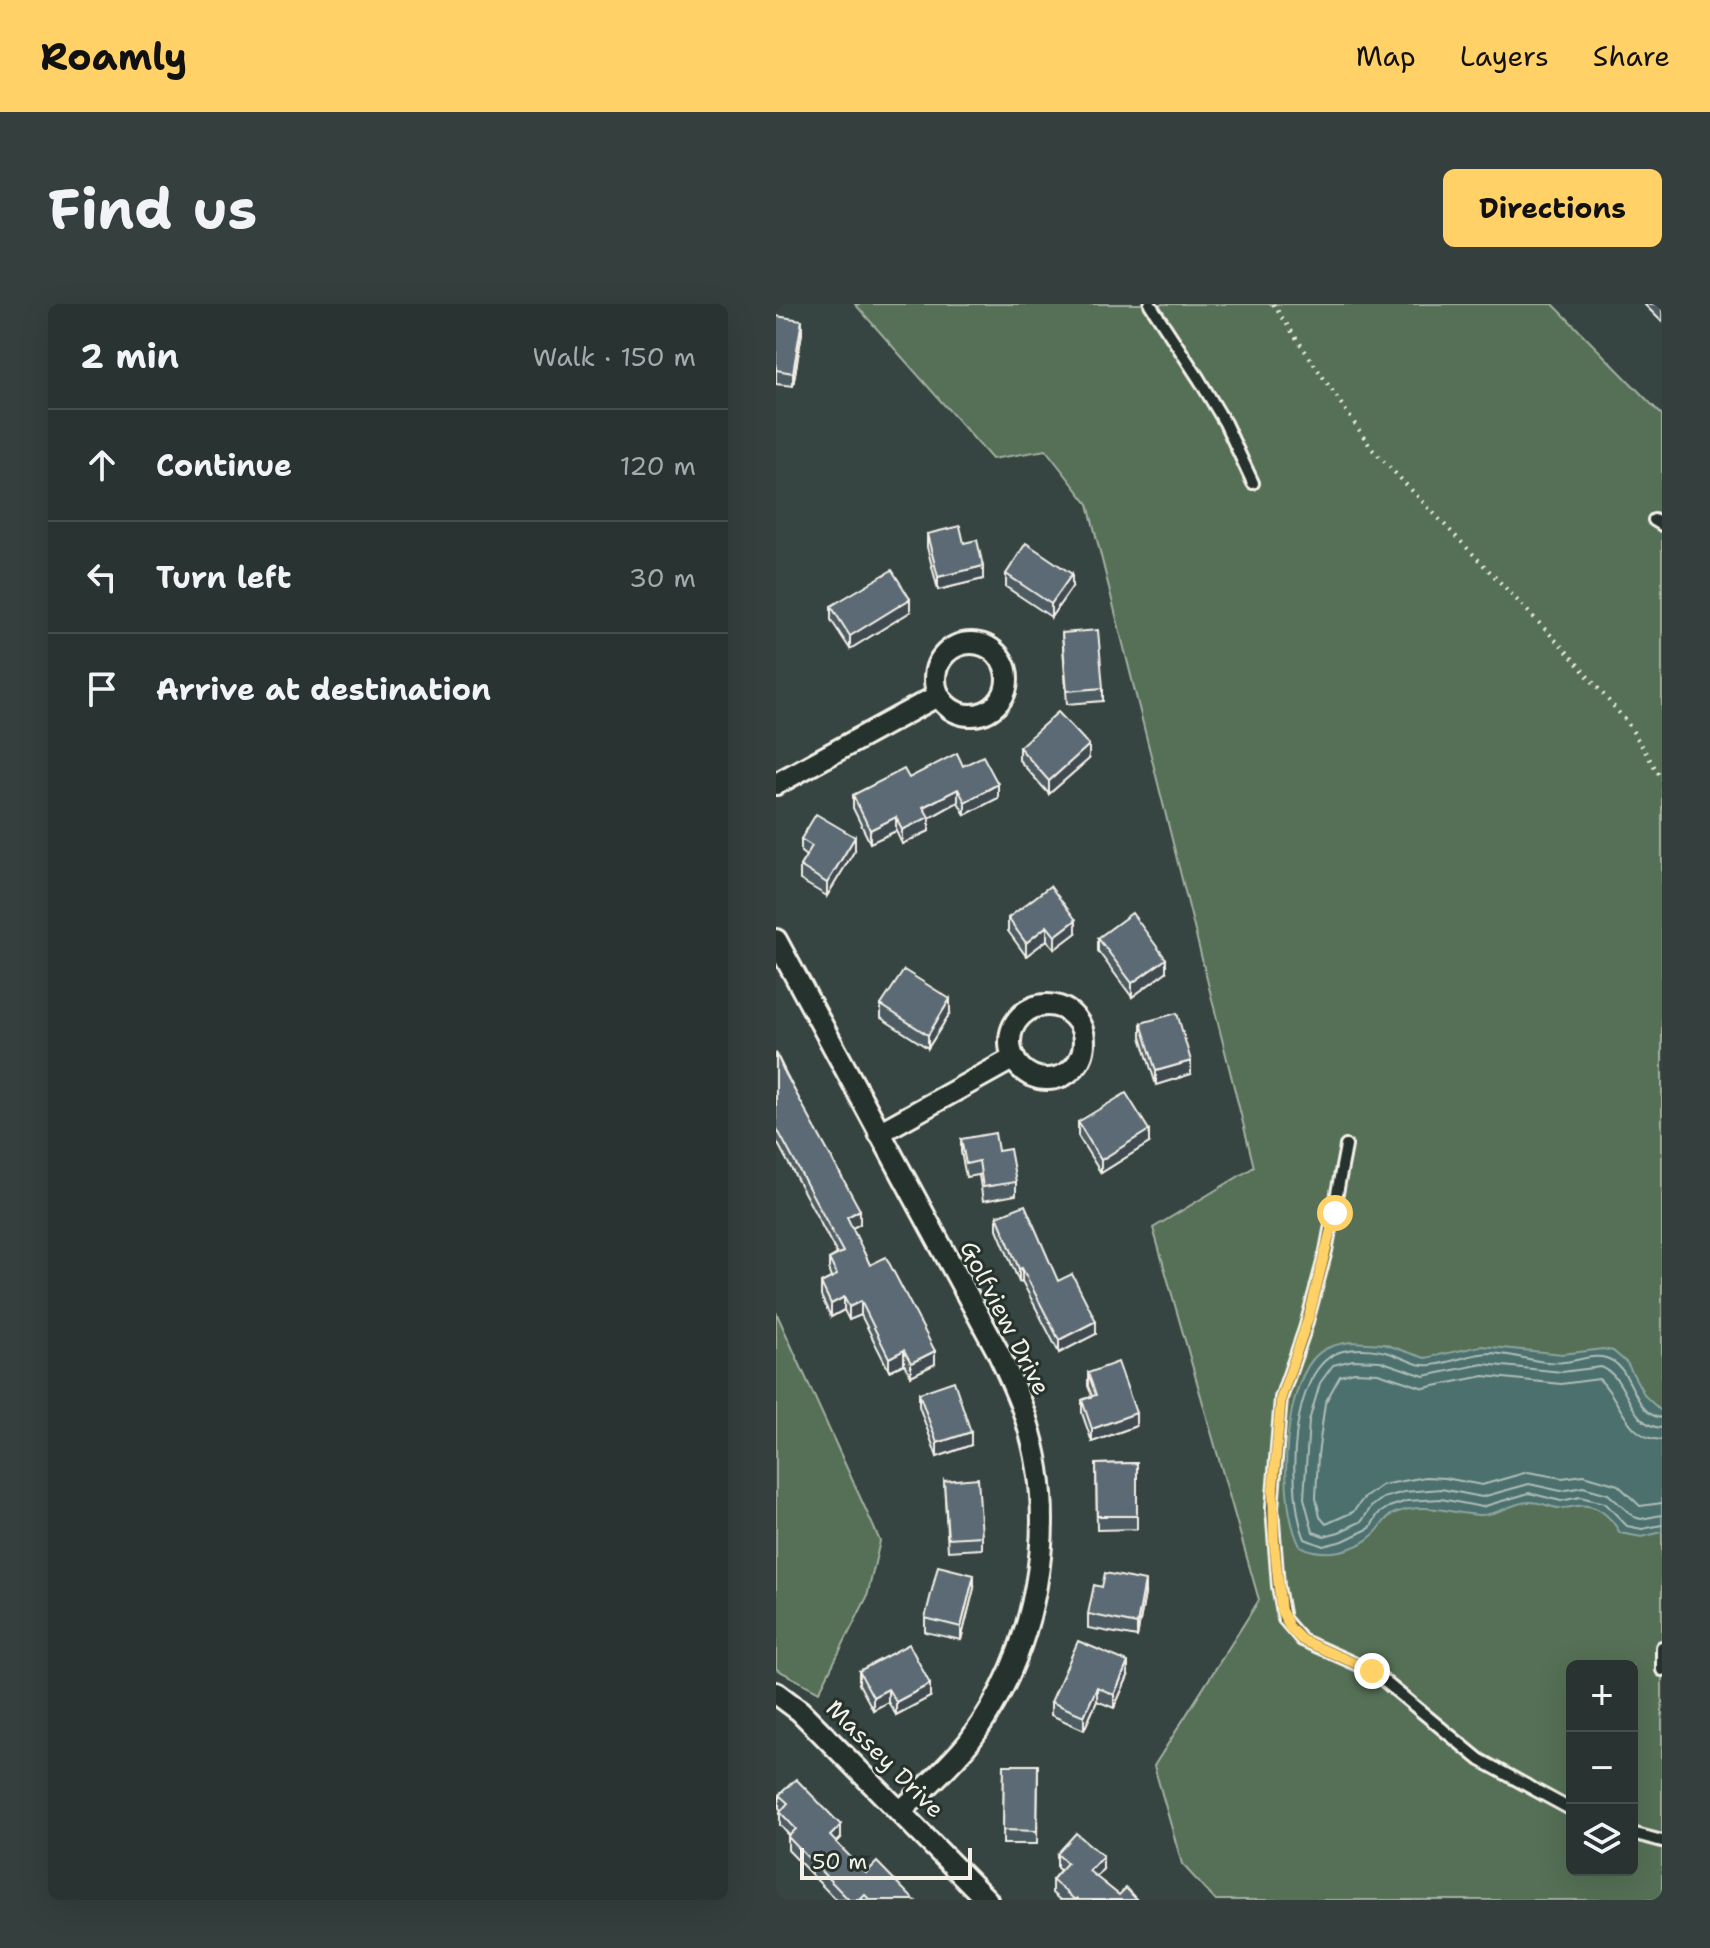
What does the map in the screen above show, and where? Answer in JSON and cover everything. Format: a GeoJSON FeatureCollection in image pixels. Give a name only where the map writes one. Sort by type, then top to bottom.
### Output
{"type":"FeatureCollection","features":[{"type":"Feature","properties":{"kind":"street"},"geometry":{"type":"LineString","coordinates":[[776,784],[939,695]]}},
{"type":"Feature","properties":{"kind":"street","name":"Golfview Drive"},"geometry":{"type":"LineString","coordinates":[[776,940],[998,1352],[1027,1420],[1036,1457],[1041,1518],[1038,1573],[1031,1614],[1008,1675],[967,1744],[901,1811]]}},
{"type":"Feature","properties":{"kind":"street"},"geometry":{"type":"LineString","coordinates":[[879,1133],[1014,1058]]}},
{"type":"Feature","properties":{"kind":"street","name":"Massey Drive"},"geometry":{"type":"LineString","coordinates":[[776,1693],[800,1711],[987,1900]]}},
{"type":"Feature","properties":{"kind":"lane"},"geometry":{"type":"LineString","coordinates":[[1150,304],[1225,423],[1253,483]]}},
{"type":"Feature","properties":{"kind":"lane"},"geometry":{"type":"LineString","coordinates":[[1346,1146],[1329,1241],[1309,1316],[1281,1398],[1272,1508],[1278,1586],[1284,1619],[1302,1640],[1372,1671],[1480,1760],[1566,1807]]}},
{"type":"Feature","properties":{"kind":"lane"},"geometry":{"type":"LineString","coordinates":[[1662,1647],[1662,1670]]}},
{"type":"Feature","properties":{"kind":"lane"},"geometry":{"type":"LineString","coordinates":[[1638,1835],[1662,1841]]}},
{"type":"Feature","properties":{"kind":"path"},"geometry":{"type":"LineString","coordinates":[[1273,304],[1372,449],[1567,652],[1627,722],[1662,779]]}},
{"type":"Feature","properties":{"kind":"green space"},"geometry":{"type":"Polygon","coordinates":[[[855,304],[1553,304],[1662,415],[1662,1900],[1215,1900],[1182,1864],[1154,1766],[1259,1600],[1153,1228],[1254,1167],[1088,504],[1046,450],[992,459],[855,304]]]}},
{"type":"Feature","properties":{"kind":"green space"},"geometry":{"type":"Polygon","coordinates":[[[776,1312],[880,1541],[867,1597],[819,1692],[776,1669],[776,1312]]]}},
{"type":"Feature","properties":{"kind":"water"},"geometry":{"type":"Polygon","coordinates":[[[1351,1342],[1384,1344],[1425,1358],[1481,1346],[1563,1354],[1603,1349],[1613,1351],[1627,1363],[1645,1396],[1662,1412],[1662,1532],[1642,1537],[1620,1533],[1608,1517],[1597,1509],[1585,1506],[1561,1508],[1528,1502],[1481,1515],[1428,1508],[1406,1510],[1391,1515],[1366,1540],[1348,1549],[1319,1552],[1300,1546],[1288,1504],[1286,1478],[1289,1424],[1295,1398],[1303,1376],[1317,1355],[1330,1347],[1351,1342]]]}},
{"type":"Feature","properties":{"kind":"building"},"geometry":{"type":"Polygon","coordinates":[[[776,316],[802,320],[793,373],[776,370],[776,316]]]}},
{"type":"Feature","properties":{"kind":"building"},"geometry":{"type":"Polygon","coordinates":[[[960,526],[964,543],[977,540],[983,566],[938,577],[927,534],[960,526]]]}},
{"type":"Feature","properties":{"kind":"building"},"geometry":{"type":"Polygon","coordinates":[[[1026,543],[1072,574],[1051,604],[1006,574],[1026,543]]]}},
{"type":"Feature","properties":{"kind":"building"},"geometry":{"type":"Polygon","coordinates":[[[892,570],[910,599],[850,636],[831,606],[892,570]]]}},
{"type":"Feature","properties":{"kind":"building"},"geometry":{"type":"Polygon","coordinates":[[[1098,630],[1103,688],[1067,691],[1062,633],[1098,630]]]}},
{"type":"Feature","properties":{"kind":"building"},"geometry":{"type":"Polygon","coordinates":[[[1058,712],[1089,745],[1049,781],[1019,747],[1058,712]]]}},
{"type":"Feature","properties":{"kind":"building"},"geometry":{"type":"Polygon","coordinates":[[[957,753],[963,766],[983,756],[998,784],[965,802],[958,789],[923,807],[929,817],[902,830],[896,817],[870,830],[853,795],[904,769],[909,778],[957,753]]]}},
{"type":"Feature","properties":{"kind":"building"},"geometry":{"type":"Polygon","coordinates":[[[816,814],[855,837],[827,883],[800,866],[812,846],[801,839],[816,814]]]}},
{"type":"Feature","properties":{"kind":"building"},"geometry":{"type":"Polygon","coordinates":[[[1050,886],[1076,920],[1055,936],[1047,926],[1026,943],[1008,918],[1050,886]]]}},
{"type":"Feature","properties":{"kind":"building"},"geometry":{"type":"Polygon","coordinates":[[[1132,913],[1166,959],[1132,983],[1098,938],[1132,913]]]}},
{"type":"Feature","properties":{"kind":"building"},"geometry":{"type":"Polygon","coordinates":[[[904,970],[950,999],[928,1035],[881,1005],[904,970]]]}},
{"type":"Feature","properties":{"kind":"building"},"geometry":{"type":"Polygon","coordinates":[[[1177,1013],[1191,1061],[1156,1071],[1141,1023],[1177,1013]]]}},
{"type":"Feature","properties":{"kind":"building"},"geometry":{"type":"Polygon","coordinates":[[[776,1053],[860,1210],[847,1217],[870,1265],[886,1257],[935,1351],[911,1363],[904,1350],[889,1358],[861,1301],[849,1307],[844,1297],[831,1304],[821,1283],[837,1275],[829,1259],[843,1252],[776,1127],[776,1053]]]}},
{"type":"Feature","properties":{"kind":"building"},"geometry":{"type":"Polygon","coordinates":[[[1126,1093],[1149,1130],[1101,1160],[1078,1122],[1126,1093]]]}},
{"type":"Feature","properties":{"kind":"building"},"geometry":{"type":"Polygon","coordinates":[[[995,1133],[998,1151],[1010,1149],[1016,1182],[983,1187],[979,1161],[966,1164],[961,1139],[995,1133]]]}},
{"type":"Feature","properties":{"kind":"building"},"geometry":{"type":"Polygon","coordinates":[[[1025,1205],[1058,1281],[1072,1274],[1096,1321],[1059,1340],[1022,1268],[1019,1269],[997,1216],[1025,1205]]]}},
{"type":"Feature","properties":{"kind":"building"},"geometry":{"type":"Polygon","coordinates":[[[1118,1362],[1136,1413],[1092,1429],[1082,1400],[1096,1395],[1088,1373],[1118,1362]]]}},
{"type":"Feature","properties":{"kind":"building"},"geometry":{"type":"Polygon","coordinates":[[[954,1381],[971,1432],[937,1443],[919,1393],[954,1381]]]}},
{"type":"Feature","properties":{"kind":"building"},"geometry":{"type":"Polygon","coordinates":[[[1137,1463],[1137,1516],[1097,1516],[1096,1464],[1137,1463]]]}},
{"type":"Feature","properties":{"kind":"building"},"geometry":{"type":"Polygon","coordinates":[[[978,1478],[982,1536],[948,1538],[944,1481],[978,1478]]]}},
{"type":"Feature","properties":{"kind":"building"},"geometry":{"type":"Polygon","coordinates":[[[938,1566],[974,1575],[961,1627],[925,1618],[938,1566]]]}},
{"type":"Feature","properties":{"kind":"building"},"geometry":{"type":"Polygon","coordinates":[[[1105,1573],[1145,1581],[1137,1624],[1088,1614],[1094,1585],[1102,1587],[1105,1573]]]}},
{"type":"Feature","properties":{"kind":"building"},"geometry":{"type":"Polygon","coordinates":[[[1078,1641],[1128,1662],[1114,1695],[1097,1687],[1084,1716],[1051,1702],[1078,1641]]]}},
{"type":"Feature","properties":{"kind":"building"},"geometry":{"type":"Polygon","coordinates":[[[909,1644],[930,1684],[896,1702],[888,1689],[873,1697],[859,1671],[909,1644]]]}},
{"type":"Feature","properties":{"kind":"building"},"geometry":{"type":"Polygon","coordinates":[[[1004,1765],[1038,1765],[1037,1831],[1003,1830],[1004,1765]]]}},
{"type":"Feature","properties":{"kind":"building"},"geometry":{"type":"Polygon","coordinates":[[[796,1779],[841,1825],[830,1836],[866,1873],[877,1862],[914,1900],[870,1900],[865,1895],[860,1900],[849,1900],[788,1837],[796,1829],[780,1812],[788,1803],[779,1795],[796,1779]]]}},
{"type":"Feature","properties":{"kind":"building"},"geometry":{"type":"Polygon","coordinates":[[[1076,1833],[1103,1856],[1089,1871],[1119,1895],[1126,1888],[1137,1900],[1075,1900],[1052,1880],[1067,1863],[1057,1854],[1076,1833]]]}},
{"type":"Feature","properties":{"kind":"route"},"geometry":{"type":"LineString","coordinates":[[1335,1213],[1309,1316],[1281,1398],[1272,1508],[1274,1541],[1281,1610],[1295,1635],[1372,1671]]}}]}
